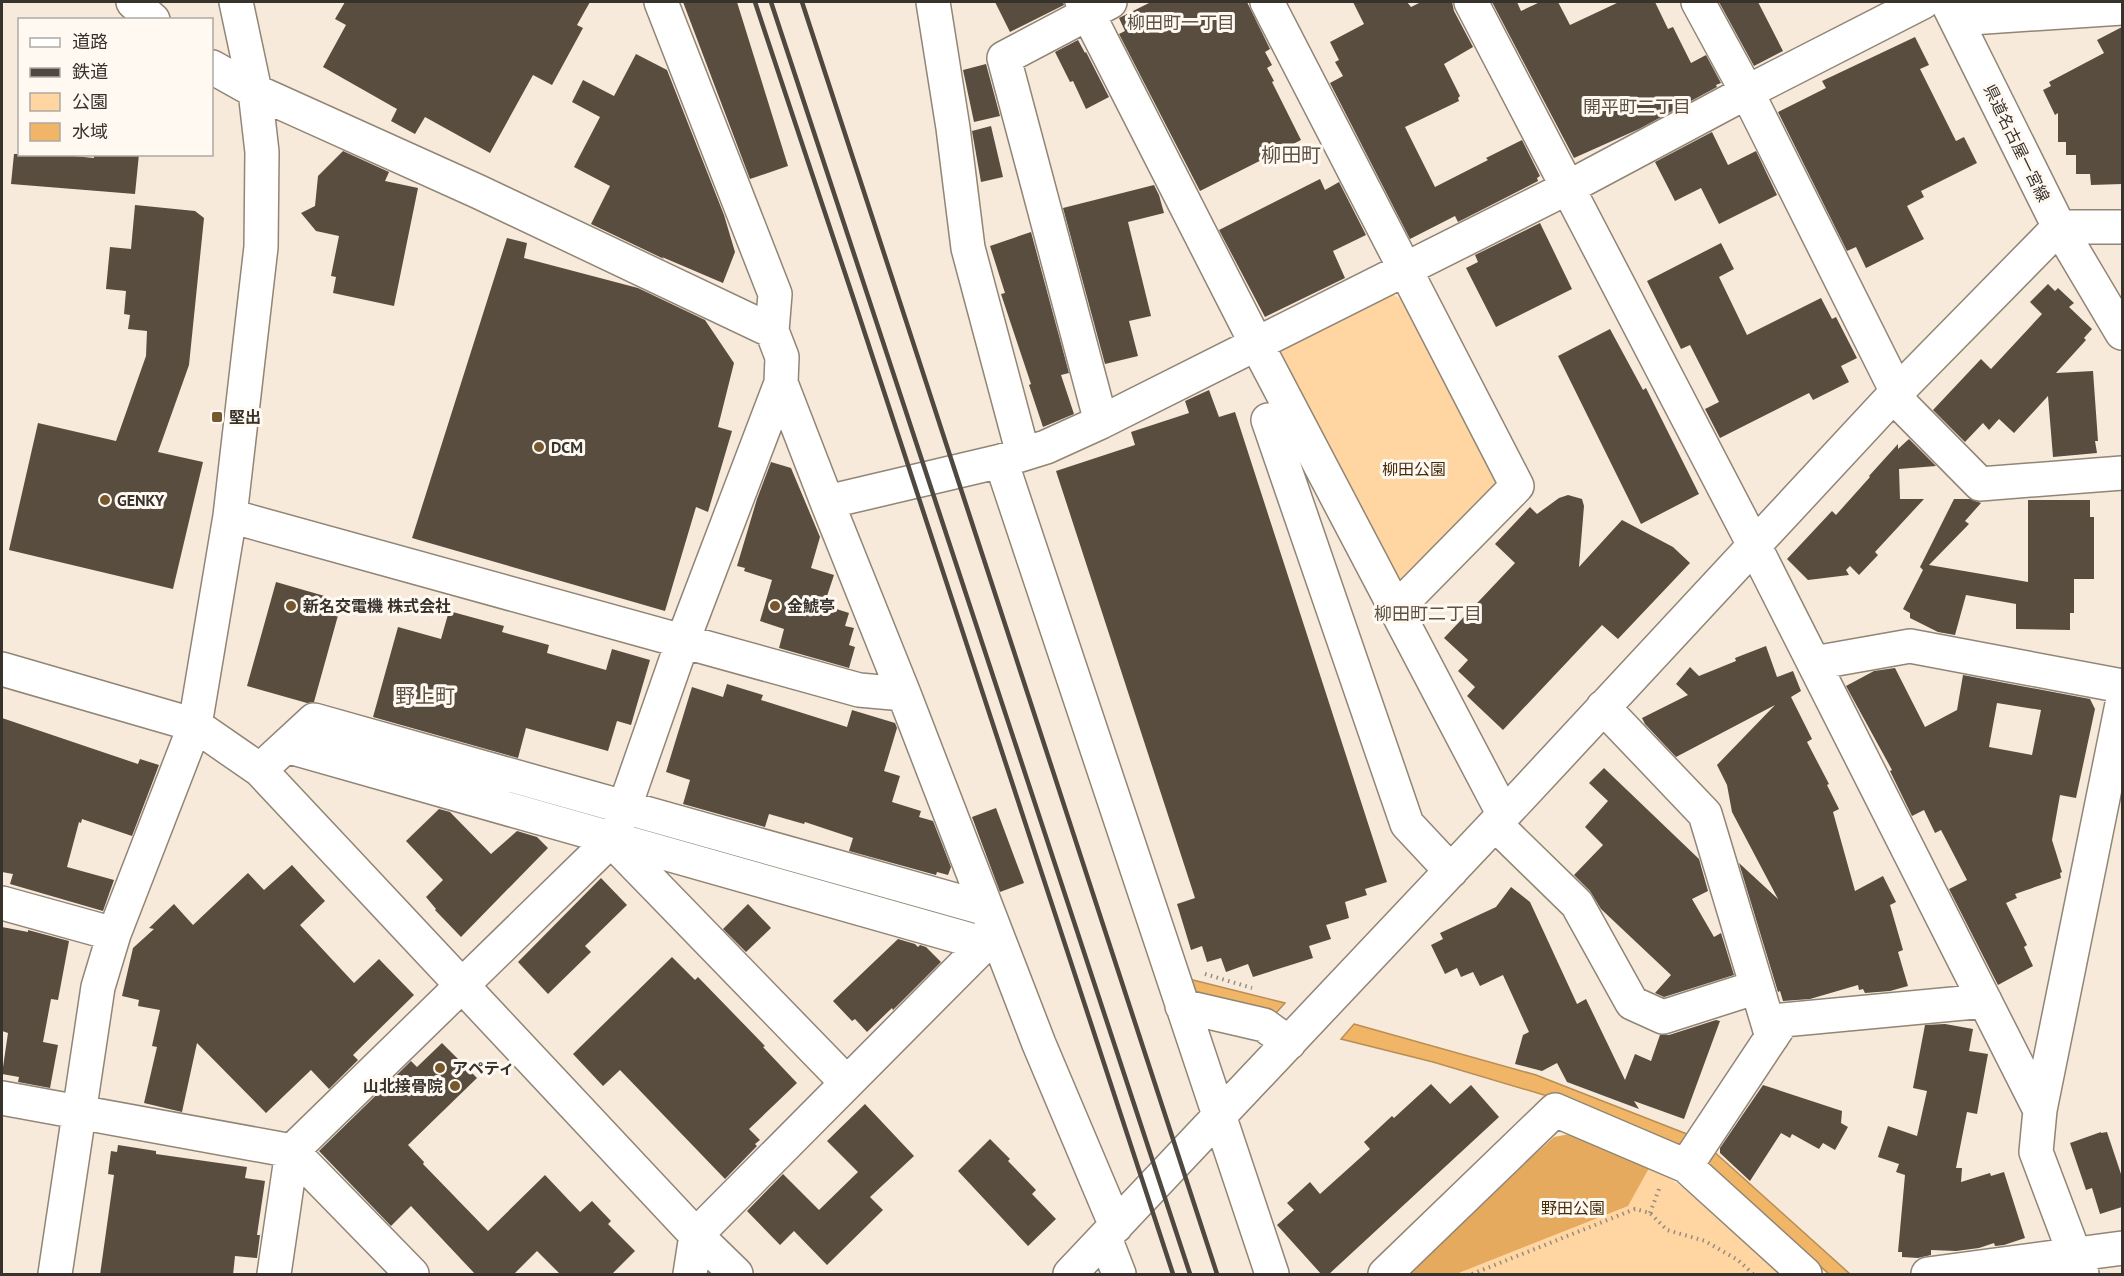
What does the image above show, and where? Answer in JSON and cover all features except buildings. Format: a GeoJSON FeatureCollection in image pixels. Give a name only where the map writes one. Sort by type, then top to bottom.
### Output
{"type":"FeatureCollection","features":[{"type":"Feature","properties":{"kind":"street"},"geometry":{"type":"LineString","coordinates":[[133,2],[151,18]]}},
{"type":"Feature","properties":{"kind":"street"},"geometry":{"type":"LineString","coordinates":[[55,1275],[98,987],[114,934],[195,724],[230,516],[261,247],[262,152],[255,91],[236,2]]}},
{"type":"Feature","properties":{"kind":"street"},"geometry":{"type":"LineString","coordinates":[[274,1275],[292,1151],[462,987],[618,823],[682,643],[781,382],[782,357],[772,331],[775,294],[661,2]]}},
{"type":"Feature","properties":{"kind":"street"},"geometry":{"type":"LineString","coordinates":[[933,2],[953,128],[968,248],[1012,457],[1168,964],[1272,1275]]}},
{"type":"Feature","properties":{"kind":"street"},"geometry":{"type":"LineString","coordinates":[[1267,2],[1517,486],[1395,609]]}},
{"type":"Feature","properties":{"kind":"street"},"geometry":{"type":"LineString","coordinates":[[1471,2],[1754,545],[2040,1110]]}},
{"type":"Feature","properties":{"kind":"street"},"geometry":{"type":"LineString","coordinates":[[1698,2],[1747,92],[1895,394],[1980,484],[2122,473]]}},
{"type":"Feature","properties":{"kind":"street"},"geometry":{"type":"LineString","coordinates":[[827,502],[1012,457],[1046,447],[1101,422],[1569,187],[1923,2]]}},
{"type":"Feature","properties":{"kind":"street"},"geometry":{"type":"LineString","coordinates":[[1101,422],[1004,58],[1093,5],[1256,343],[1395,609],[1499,819],[1577,904],[1632,1003],[1662,1017],[1757,987]]}},
{"type":"Feature","properties":{"kind":"street"},"geometry":{"type":"LineString","coordinates":[[1951,10],[2122,8]]}},
{"type":"Feature","properties":{"kind":"street","name":"県道名古屋一宮線"},"geometry":{"type":"LineString","coordinates":[[1951,10],[2059,227],[2122,333]]}},
{"type":"Feature","properties":{"kind":"street"},"geometry":{"type":"LineString","coordinates":[[213,68],[255,91],[479,192],[772,331]]}},
{"type":"Feature","properties":{"kind":"street"},"geometry":{"type":"LineString","coordinates":[[1070,1275],[1451,871],[1895,394],[2059,227],[2122,227]]}},
{"type":"Feature","properties":{"kind":"street"},"geometry":{"type":"LineString","coordinates":[[781,382],[987,909],[993,946],[1110,1232],[1119,1275]]}},
{"type":"Feature","properties":{"kind":"street"},"geometry":{"type":"LineString","coordinates":[[1268,420],[1407,824],[1451,871]]}},
{"type":"Feature","properties":{"kind":"street"},"geometry":{"type":"LineString","coordinates":[[230,516],[682,643],[859,690],[904,694]]}},
{"type":"Feature","properties":{"kind":"street"},"geometry":{"type":"LineString","coordinates":[[1814,663],[1910,646],[2122,686]]}},
{"type":"Feature","properties":{"kind":"street"},"geometry":{"type":"LineString","coordinates":[[2,669],[195,724],[260,770],[462,987],[736,1275]]}},
{"type":"Feature","properties":{"kind":"street"},"geometry":{"type":"LineString","coordinates":[[2079,1265],[2036,1152],[2040,1110],[2122,704]]}},
{"type":"Feature","properties":{"kind":"street"},"geometry":{"type":"LineString","coordinates":[[1603,707],[1705,814],[1772,1037]]}},
{"type":"Feature","properties":{"kind":"street"},"geometry":{"type":"LineString","coordinates":[[260,770],[314,720],[993,946]]}},
{"type":"Feature","properties":{"kind":"street"},"geometry":{"type":"LineString","coordinates":[[618,823],[987,909]]}},
{"type":"Feature","properties":{"kind":"street"},"geometry":{"type":"LineString","coordinates":[[618,823],[847,1083]]}},
{"type":"Feature","properties":{"kind":"street"},"geometry":{"type":"LineString","coordinates":[[2,903],[114,934]]}},
{"type":"Feature","properties":{"kind":"street"},"geometry":{"type":"LineString","coordinates":[[690,1275],[696,1235],[847,1083],[993,946]]}},
{"type":"Feature","properties":{"kind":"street"},"geometry":{"type":"LineString","coordinates":[[1693,1155],[1783,1020],[1985,1001]]}},
{"type":"Feature","properties":{"kind":"street"},"geometry":{"type":"LineString","coordinates":[[1182,1006],[1263,1025],[1289,1043]]}},
{"type":"Feature","properties":{"kind":"street"},"geometry":{"type":"LineString","coordinates":[[2,1098],[292,1151],[412,1275]]}},
{"type":"Feature","properties":{"kind":"street"},"geometry":{"type":"LineString","coordinates":[[1385,1275],[1555,1110],[1693,1155],[1805,1275]]}},
{"type":"Feature","properties":{"kind":"street"},"geometry":{"type":"LineString","coordinates":[[1928,1275],[2079,1265],[2122,1248]]}},
{"type":"Feature","properties":{"kind":"path"},"geometry":{"type":"LineString","coordinates":[[1168,964],[1256,989]]}},
{"type":"Feature","properties":{"kind":"path"},"geometry":{"type":"LineString","coordinates":[[1472,1275],[1635,1209],[1650,1213],[1667,1230],[1705,1241],[1738,1260],[1753,1275]]}},
{"type":"Feature","properties":{"kind":"green space","name":"柳田公園"},"geometry":{"type":"Polygon","coordinates":[[[1392,294],[1407,303],[1496,472],[1495,490],[1408,582],[1389,576],[1279,360],[1282,348],[1392,294]]]}},
{"type":"Feature","properties":{"kind":"green space","name":"野田公園"},"geometry":{"type":"Polygon","coordinates":[[[1570,1134],[1666,1176],[1686,1190],[1783,1274],[1404,1274],[1554,1137],[1570,1134]]]}},
{"type":"Feature","properties":{"kind":"green space"},"geometry":{"type":"Polygon","coordinates":[[[1570,1134],[1649,1168],[1628,1206],[1456,1274],[1404,1274],[1554,1137],[1570,1134]]]}},
{"type":"Feature","properties":{"kind":"water"},"geometry":{"type":"Polygon","coordinates":[[[1181,977],[1285,1003],[1268,1022],[1190,1003],[1181,977]]]}},
{"type":"Feature","properties":{"kind":"water"},"geometry":{"type":"Polygon","coordinates":[[[1354,1024],[1536,1075],[1692,1136],[1711,1149],[1850,1274],[1829,1274],[1715,1173],[1554,1098],[1433,1062],[1341,1039],[1354,1024]]]}},
{"type":"Feature","properties":{"kind":"railway"},"geometry":{"type":"LineString","coordinates":[[755,2],[1173,1274]]}},
{"type":"Feature","properties":{"kind":"railway"},"geometry":{"type":"LineString","coordinates":[[771,2],[1190,1274]]}},
{"type":"Feature","properties":{"kind":"railway"},"geometry":{"type":"LineString","coordinates":[[802,2],[1217,1274]]}},
{"type":"Feature","properties":{"kind":"place","name":"堅出"},"geometry":{"type":"Point","coordinates":[217,417]}},
{"type":"Feature","properties":{"kind":"place","name":"DCM"},"geometry":{"type":"Point","coordinates":[539,447]}},
{"type":"Feature","properties":{"kind":"place","name":"GENKY"},"geometry":{"type":"Point","coordinates":[105,500]}},
{"type":"Feature","properties":{"kind":"place","name":"新名交電機 株式会社"},"geometry":{"type":"Point","coordinates":[291,606]}},
{"type":"Feature","properties":{"kind":"place","name":"金鯱亭"},"geometry":{"type":"Point","coordinates":[775,606]}},
{"type":"Feature","properties":{"kind":"place","name":"アペティ"},"geometry":{"type":"Point","coordinates":[440,1068]}},
{"type":"Feature","properties":{"kind":"place","name":"山北接骨院"},"geometry":{"type":"Point","coordinates":[455,1086]}},
{"type":"Feature","properties":{"kind":"district","name":"柳田町一丁目"},"geometry":{"type":"Point","coordinates":[1181,22]}},
{"type":"Feature","properties":{"kind":"district","name":"開平町二丁目"},"geometry":{"type":"Point","coordinates":[1637,106]}},
{"type":"Feature","properties":{"kind":"district","name":"柳田町"},"geometry":{"type":"Point","coordinates":[1291,155]}},
{"type":"Feature","properties":{"kind":"district","name":"柳田町二丁目"},"geometry":{"type":"Point","coordinates":[1428,613]}},
{"type":"Feature","properties":{"kind":"district","name":"野上町"},"geometry":{"type":"Point","coordinates":[425,696]}}]}
